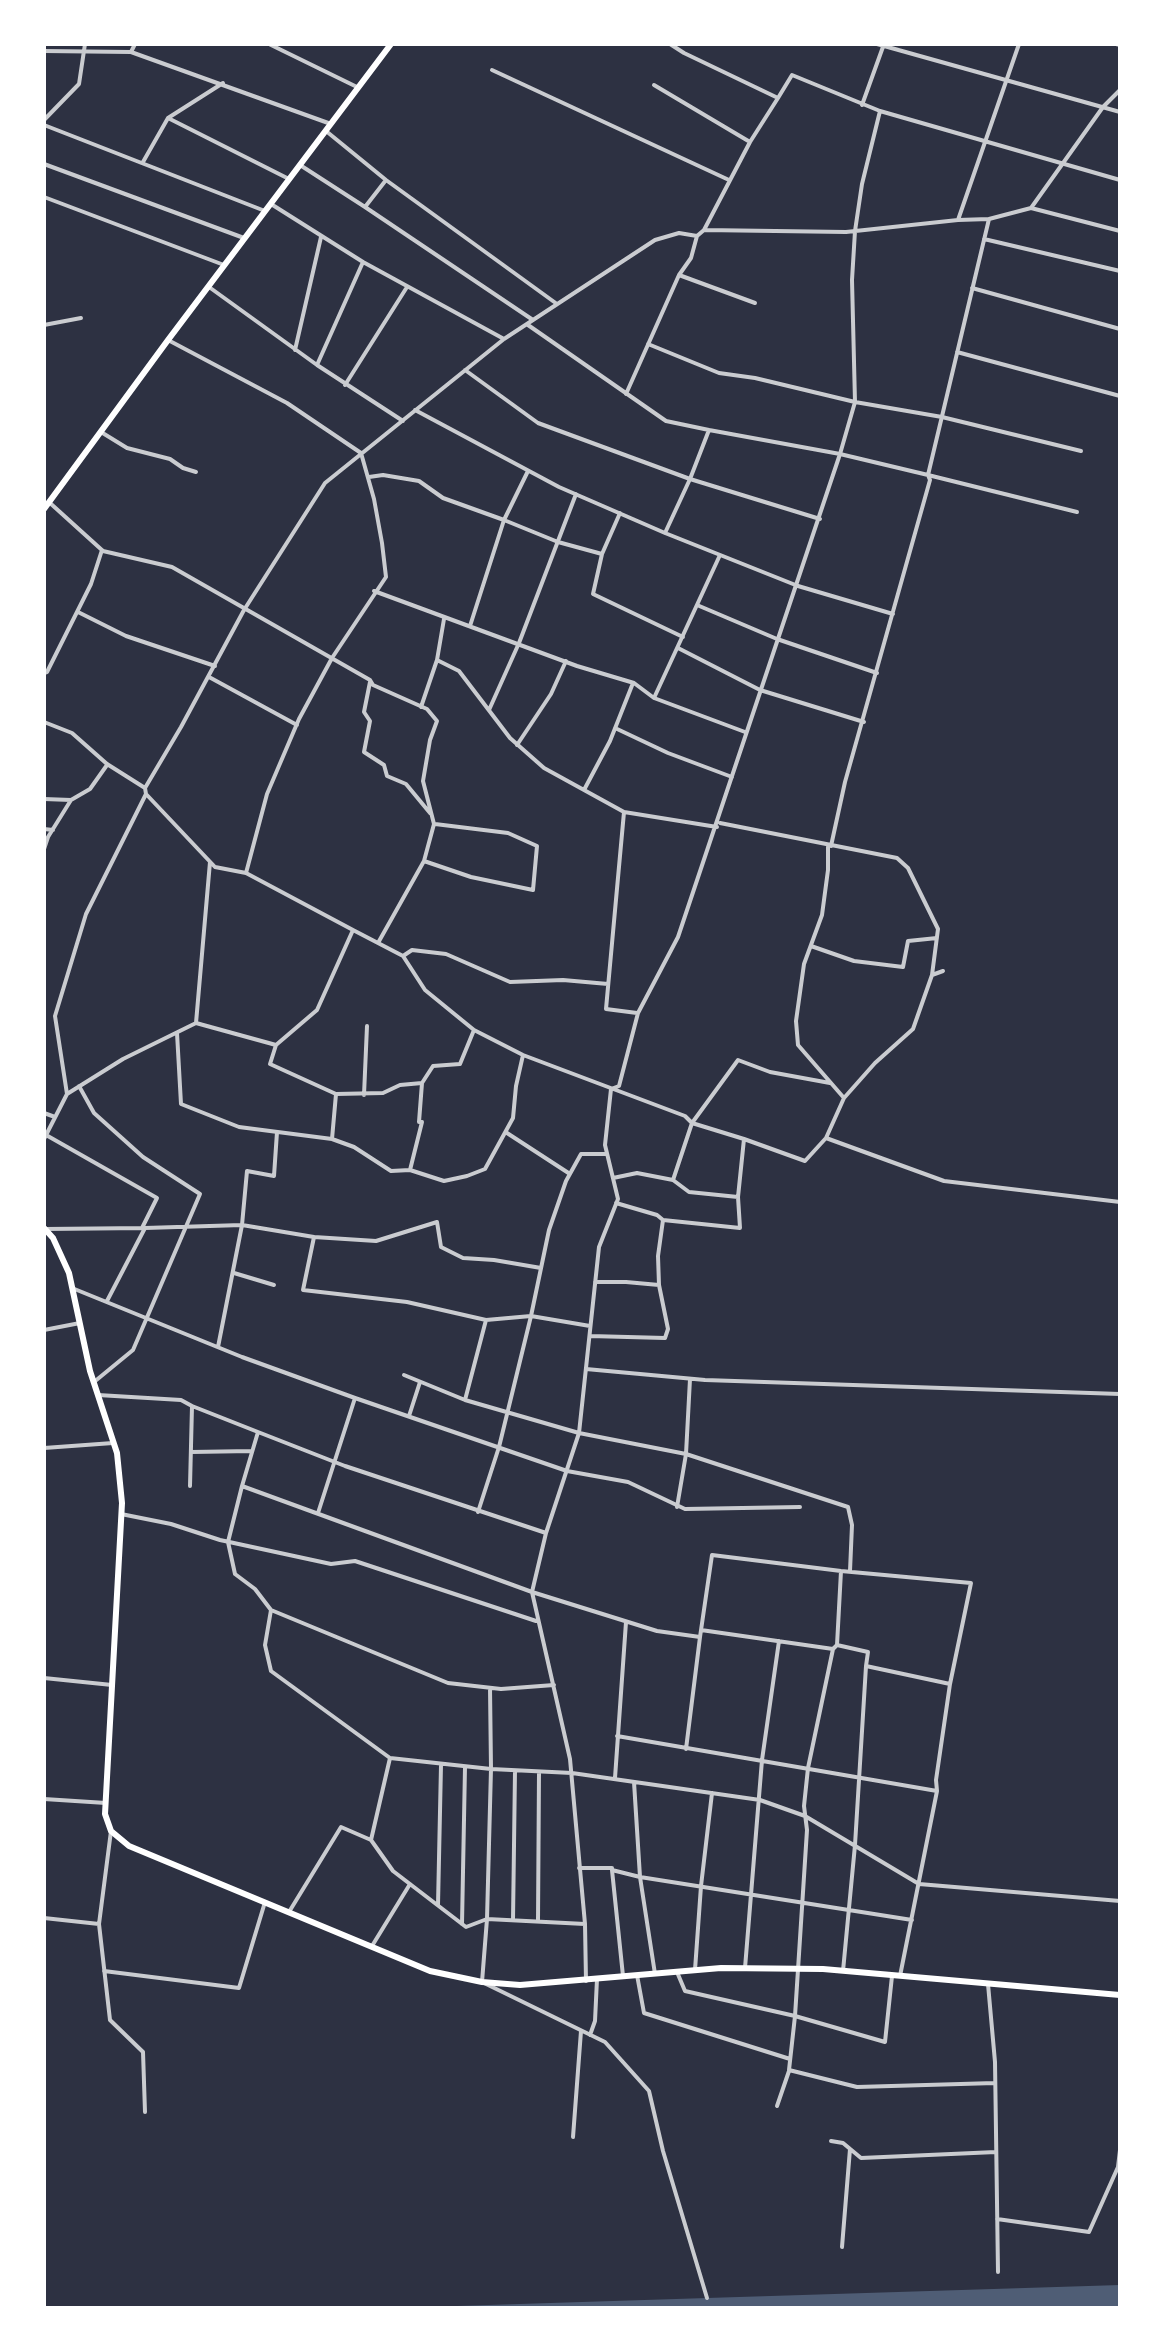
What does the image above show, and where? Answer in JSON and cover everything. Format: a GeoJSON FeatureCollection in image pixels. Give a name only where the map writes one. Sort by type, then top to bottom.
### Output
{"type":"FeatureCollection","features":[{"type":"Feature","properties":{"kind":"main road"},"geometry":{"type":"LineString","coordinates":[[44,509],[391,44]]}},
{"type":"Feature","properties":{"kind":"main road"},"geometry":{"type":"LineString","coordinates":[[44,1228],[59,1250],[69,1273],[94,1382],[117,1453],[121,1514],[105,1814],[111,1831],[129,1846],[430,1971],[482,1982],[520,1985],[695,1970],[796,1969],[1120,1995]]}},
{"type":"Feature","properties":{"kind":"street"},"geometry":{"type":"LineString","coordinates":[[85,44],[79,84],[44,123],[265,211]]}},
{"type":"Feature","properties":{"kind":"street"},"geometry":{"type":"LineString","coordinates":[[131,52],[135,44]]}},
{"type":"Feature","properties":{"kind":"street"},"geometry":{"type":"LineString","coordinates":[[269,44],[358,88]]}},
{"type":"Feature","properties":{"kind":"street"},"geometry":{"type":"LineString","coordinates":[[670,44],[778,98]]}},
{"type":"Feature","properties":{"kind":"street"},"geometry":{"type":"LineString","coordinates":[[877,44],[1120,112]]}},
{"type":"Feature","properties":{"kind":"street"},"geometry":{"type":"LineString","coordinates":[[958,220],[1019,44]]}},
{"type":"Feature","properties":{"kind":"street"},"geometry":{"type":"LineString","coordinates":[[862,105],[884,46]]}},
{"type":"Feature","properties":{"kind":"street"},"geometry":{"type":"LineString","coordinates":[[44,51],[131,52],[331,124]]}},
{"type":"Feature","properties":{"kind":"street"},"geometry":{"type":"LineString","coordinates":[[492,70],[730,181]]}},
{"type":"Feature","properties":{"kind":"street"},"geometry":{"type":"LineString","coordinates":[[626,394],[679,275],[691,258],[697,236],[704,230],[750,142],[792,75],[880,111],[1120,180]]}},
{"type":"Feature","properties":{"kind":"street"},"geometry":{"type":"LineString","coordinates":[[143,162],[168,118],[223,83]]}},
{"type":"Feature","properties":{"kind":"street"},"geometry":{"type":"LineString","coordinates":[[654,85],[750,142]]}},
{"type":"Feature","properties":{"kind":"street"},"geometry":{"type":"LineString","coordinates":[[1031,208],[1103,107],[1120,90]]}},
{"type":"Feature","properties":{"kind":"street"},"geometry":{"type":"LineString","coordinates":[[611,1089],[619,1086],[638,1013],[678,937],[718,825],[777,639],[820,519],[855,402],[852,280],[855,231],[862,184],[880,111]]}},
{"type":"Feature","properties":{"kind":"street"},"geometry":{"type":"LineString","coordinates":[[168,118],[289,179]]}},
{"type":"Feature","properties":{"kind":"street"},"geometry":{"type":"LineString","coordinates":[[326,131],[386,180],[557,304]]}},
{"type":"Feature","properties":{"kind":"street"},"geometry":{"type":"LineString","coordinates":[[44,164],[244,238]]}},
{"type":"Feature","properties":{"kind":"street"},"geometry":{"type":"LineString","coordinates":[[300,165],[533,320]]}},
{"type":"Feature","properties":{"kind":"street"},"geometry":{"type":"LineString","coordinates":[[365,207],[386,180]]}},
{"type":"Feature","properties":{"kind":"street"},"geometry":{"type":"LineString","coordinates":[[44,197],[224,265]]}},
{"type":"Feature","properties":{"kind":"street"},"geometry":{"type":"LineString","coordinates":[[271,204],[363,262],[504,339]]}},
{"type":"Feature","properties":{"kind":"street"},"geometry":{"type":"LineString","coordinates":[[704,230],[855,231],[989,219],[1031,208],[1120,231]]}},
{"type":"Feature","properties":{"kind":"street"},"geometry":{"type":"LineString","coordinates":[[844,1098],[798,1045],[796,1021],[804,964],[822,915],[830,846],[845,782],[930,480],[928,475],[989,219]]}},
{"type":"Feature","properties":{"kind":"street"},"geometry":{"type":"LineString","coordinates":[[67,1094],[55,1016],[86,914],[145,791],[244,610],[325,483],[504,339],[655,240],[679,233],[697,236]]}},
{"type":"Feature","properties":{"kind":"street"},"geometry":{"type":"LineString","coordinates":[[295,350],[321,237]]}},
{"type":"Feature","properties":{"kind":"street"},"geometry":{"type":"LineString","coordinates":[[984,239],[1120,271]]}},
{"type":"Feature","properties":{"kind":"street"},"geometry":{"type":"LineString","coordinates":[[317,365],[363,262]]}},
{"type":"Feature","properties":{"kind":"street"},"geometry":{"type":"LineString","coordinates":[[679,275],[755,303]]}},
{"type":"Feature","properties":{"kind":"street"},"geometry":{"type":"LineString","coordinates":[[209,287],[345,385],[403,421]]}},
{"type":"Feature","properties":{"kind":"street"},"geometry":{"type":"LineString","coordinates":[[345,385],[407,287]]}},
{"type":"Feature","properties":{"kind":"street"},"geometry":{"type":"LineString","coordinates":[[972,288],[1120,329]]}},
{"type":"Feature","properties":{"kind":"street"},"geometry":{"type":"LineString","coordinates":[[44,325],[81,318]]}},
{"type":"Feature","properties":{"kind":"street"},"geometry":{"type":"LineString","coordinates":[[527,324],[666,421],[840,454],[1077,512]]}},
{"type":"Feature","properties":{"kind":"street"},"geometry":{"type":"LineString","coordinates":[[168,340],[287,403],[361,453],[382,543],[386,577],[332,658],[297,725],[267,794],[246,873]]}},
{"type":"Feature","properties":{"kind":"street"},"geometry":{"type":"LineString","coordinates":[[648,344],[719,373],[942,417],[1081,451]]}},
{"type":"Feature","properties":{"kind":"street"},"geometry":{"type":"LineString","coordinates":[[957,352],[1120,396]]}},
{"type":"Feature","properties":{"kind":"street"},"geometry":{"type":"LineString","coordinates":[[465,370],[538,423],[690,479],[820,519]]}},
{"type":"Feature","properties":{"kind":"street"},"geometry":{"type":"LineString","coordinates":[[415,410],[528,471],[665,533],[796,584],[893,614]]}},
{"type":"Feature","properties":{"kind":"street"},"geometry":{"type":"LineString","coordinates":[[665,533],[709,430]]}},
{"type":"Feature","properties":{"kind":"street"},"geometry":{"type":"LineString","coordinates":[[101,432],[127,448],[170,459],[196,472]]}},
{"type":"Feature","properties":{"kind":"street"},"geometry":{"type":"LineString","coordinates":[[470,626],[504,520],[528,471]]}},
{"type":"Feature","properties":{"kind":"street"},"geometry":{"type":"LineString","coordinates":[[369,477],[383,475],[419,481],[443,498],[558,542],[602,554]]}},
{"type":"Feature","properties":{"kind":"street"},"geometry":{"type":"LineString","coordinates":[[489,710],[519,643],[576,494]]}},
{"type":"Feature","properties":{"kind":"street"},"geometry":{"type":"LineString","coordinates":[[50,503],[102,550],[172,567],[370,680],[373,685],[427,709],[437,721],[430,740],[423,781],[434,824],[424,861],[378,943]]}},
{"type":"Feature","properties":{"kind":"street"},"geometry":{"type":"LineString","coordinates":[[620,513],[602,554],[593,594],[683,637]]}},
{"type":"Feature","properties":{"kind":"street"},"geometry":{"type":"LineString","coordinates":[[44,673],[78,612],[102,550]]}},
{"type":"Feature","properties":{"kind":"street"},"geometry":{"type":"LineString","coordinates":[[654,698],[720,554]]}},
{"type":"Feature","properties":{"kind":"street"},"geometry":{"type":"LineString","coordinates":[[374,591],[634,683],[654,698],[746,732]]}},
{"type":"Feature","properties":{"kind":"street"},"geometry":{"type":"LineString","coordinates":[[697,605],[777,639],[877,673]]}},
{"type":"Feature","properties":{"kind":"street"},"geometry":{"type":"LineString","coordinates":[[78,612],[126,636],[215,666]]}},
{"type":"Feature","properties":{"kind":"street"},"geometry":{"type":"LineString","coordinates":[[421,707],[437,660],[444,618]]}},
{"type":"Feature","properties":{"kind":"street"},"geometry":{"type":"LineString","coordinates":[[678,648],[760,690],[864,722]]}},
{"type":"Feature","properties":{"kind":"street"},"geometry":{"type":"LineString","coordinates":[[44,722],[72,733],[107,765],[145,791],[215,867],[246,873],[403,956],[425,990],[474,1030],[523,1055],[685,1116],[692,1123],[805,1161],[826,1138],[844,1098],[875,1063],[913,1029],[932,975],[938,929],[908,868],[897,858],[718,825],[624,812],[544,768],[517,745],[459,671],[437,660]]}},
{"type":"Feature","properties":{"kind":"street"},"geometry":{"type":"LineString","coordinates":[[517,745],[551,694],[566,661]]}},
{"type":"Feature","properties":{"kind":"street"},"geometry":{"type":"LineString","coordinates":[[209,677],[297,725]]}},
{"type":"Feature","properties":{"kind":"street"},"geometry":{"type":"LineString","coordinates":[[370,680],[364,712],[370,721],[364,752],[384,765],[387,776],[406,784],[433,816]]}},
{"type":"Feature","properties":{"kind":"street"},"geometry":{"type":"LineString","coordinates":[[584,790],[634,683]]}},
{"type":"Feature","properties":{"kind":"street"},"geometry":{"type":"LineString","coordinates":[[615,728],[668,753],[732,777]]}},
{"type":"Feature","properties":{"kind":"street"},"geometry":{"type":"LineString","coordinates":[[44,849],[71,800],[90,789],[107,765]]}},
{"type":"Feature","properties":{"kind":"street"},"geometry":{"type":"LineString","coordinates":[[44,799],[71,800]]}},
{"type":"Feature","properties":{"kind":"street"},"geometry":{"type":"LineString","coordinates":[[624,812],[606,1009],[638,1013]]}},
{"type":"Feature","properties":{"kind":"street"},"geometry":{"type":"LineString","coordinates":[[424,861],[471,877],[533,890],[537,846],[508,833],[434,824]]}},
{"type":"Feature","properties":{"kind":"street"},"geometry":{"type":"LineString","coordinates":[[44,829],[53,830]]}},
{"type":"Feature","properties":{"kind":"street"},"geometry":{"type":"LineString","coordinates":[[196,1023],[210,861]]}},
{"type":"Feature","properties":{"kind":"street"},"geometry":{"type":"LineString","coordinates":[[353,930],[317,1010],[276,1045],[270,1064],[336,1094],[383,1093],[400,1085],[422,1083]]}},
{"type":"Feature","properties":{"kind":"street"},"geometry":{"type":"LineString","coordinates":[[811,946],[854,961],[903,967],[908,941],[937,938]]}},
{"type":"Feature","properties":{"kind":"street"},"geometry":{"type":"LineString","coordinates":[[403,956],[412,950],[446,954],[510,982],[563,980],[608,984]]}},
{"type":"Feature","properties":{"kind":"street"},"geometry":{"type":"LineString","coordinates":[[932,975],[943,971]]}},
{"type":"Feature","properties":{"kind":"street"},"geometry":{"type":"LineString","coordinates":[[107,1301],[157,1198],[45,1137],[67,1094],[123,1059],[196,1023],[276,1045]]}},
{"type":"Feature","properties":{"kind":"street"},"geometry":{"type":"LineString","coordinates":[[364,1095],[367,1026]]}},
{"type":"Feature","properties":{"kind":"street"},"geometry":{"type":"LineString","coordinates":[[410,1170],[422,1122],[419,1122],[422,1083],[433,1066],[460,1064],[474,1030]]}},
{"type":"Feature","properties":{"kind":"street"},"geometry":{"type":"LineString","coordinates":[[177,1033],[181,1104],[239,1127],[332,1139],[354,1147],[391,1171],[410,1170],[444,1181],[485,1169],[513,1118],[523,1055]]}},
{"type":"Feature","properties":{"kind":"street"},"geometry":{"type":"LineString","coordinates":[[673,1180],[692,1123],[738,1060],[770,1072],[832,1084]]}},
{"type":"Feature","properties":{"kind":"street"},"geometry":{"type":"LineString","coordinates":[[79,1086],[94,1113],[143,1157],[200,1194],[133,1350],[94,1382]]}},
{"type":"Feature","properties":{"kind":"street"},"geometry":{"type":"LineString","coordinates":[[586,1981],[585,1924],[572,1773],[532,1592],[546,1533],[579,1433],[599,1247],[616,1203],[606,1154],[611,1089]]}},
{"type":"Feature","properties":{"kind":"street"},"geometry":{"type":"LineString","coordinates":[[332,1139],[336,1094]]}},
{"type":"Feature","properties":{"kind":"street"},"geometry":{"type":"LineString","coordinates":[[44,1113],[55,1117]]}},
{"type":"Feature","properties":{"kind":"street"},"geometry":{"type":"LineString","coordinates":[[218,1347],[242,1225],[247,1171],[274,1176],[277,1132]]}},
{"type":"Feature","properties":{"kind":"street"},"geometry":{"type":"LineString","coordinates":[[507,1133],[570,1174]]}},
{"type":"Feature","properties":{"kind":"street"},"geometry":{"type":"LineString","coordinates":[[826,1138],[944,1181],[1120,1202]]}},
{"type":"Feature","properties":{"kind":"street"},"geometry":{"type":"LineString","coordinates":[[616,1203],[657,1215],[663,1220],[740,1228],[738,1197],[744,1139]]}},
{"type":"Feature","properties":{"kind":"street"},"geometry":{"type":"LineString","coordinates":[[478,1512],[499,1447],[549,1230],[581,1154],[606,1154]]}},
{"type":"Feature","properties":{"kind":"street"},"geometry":{"type":"LineString","coordinates":[[613,1178],[637,1173],[673,1180],[689,1192],[738,1197]]}},
{"type":"Feature","properties":{"kind":"street"},"geometry":{"type":"LineString","coordinates":[[589,1336],[665,1338],[668,1329],[659,1285],[658,1256],[663,1220]]}},
{"type":"Feature","properties":{"kind":"street"},"geometry":{"type":"LineString","coordinates":[[44,1228],[242,1225],[314,1237],[376,1241],[437,1222],[441,1247],[463,1258],[541,1268]]}},
{"type":"Feature","properties":{"kind":"street"},"geometry":{"type":"LineString","coordinates":[[314,1237],[303,1290],[407,1302],[486,1320],[531,1316],[591,1326]]}},
{"type":"Feature","properties":{"kind":"street"},"geometry":{"type":"LineString","coordinates":[[234,1273],[274,1285]]}},
{"type":"Feature","properties":{"kind":"street"},"geometry":{"type":"LineString","coordinates":[[595,1282],[659,1285]]}},
{"type":"Feature","properties":{"kind":"street"},"geometry":{"type":"LineString","coordinates":[[72,1288],[355,1398],[567,1471],[628,1482],[677,1507],[800,1507]]}},
{"type":"Feature","properties":{"kind":"street"},"geometry":{"type":"LineString","coordinates":[[465,1400],[486,1320]]}},
{"type":"Feature","properties":{"kind":"street"},"geometry":{"type":"LineString","coordinates":[[44,1330],[80,1323]]}},
{"type":"Feature","properties":{"kind":"street"},"geometry":{"type":"LineString","coordinates":[[586,1369],[690,1379],[1120,1394]]}},
{"type":"Feature","properties":{"kind":"street"},"geometry":{"type":"LineString","coordinates":[[404,1375],[507,1414],[579,1433],[686,1454],[848,1507],[852,1525],[850,1572]]}},
{"type":"Feature","properties":{"kind":"street"},"geometry":{"type":"LineString","coordinates":[[677,1507],[686,1454],[690,1379]]}},
{"type":"Feature","properties":{"kind":"street"},"geometry":{"type":"LineString","coordinates":[[409,1416],[420,1382]]}},
{"type":"Feature","properties":{"kind":"street"},"geometry":{"type":"LineString","coordinates":[[98,1395],[181,1400],[334,1462],[546,1533]]}},
{"type":"Feature","properties":{"kind":"street"},"geometry":{"type":"LineString","coordinates":[[318,1514],[355,1398]]}},
{"type":"Feature","properties":{"kind":"street"},"geometry":{"type":"LineString","coordinates":[[190,1486],[192,1406]]}},
{"type":"Feature","properties":{"kind":"street"},"geometry":{"type":"LineString","coordinates":[[258,1432],[228,1542],[235,1574],[255,1589],[271,1610],[448,1683],[490,1688],[554,1685]]}},
{"type":"Feature","properties":{"kind":"street"},"geometry":{"type":"LineString","coordinates":[[44,1448],[113,1443]]}},
{"type":"Feature","properties":{"kind":"street"},"geometry":{"type":"LineString","coordinates":[[191,1452],[252,1451]]}},
{"type":"Feature","properties":{"kind":"street"},"geometry":{"type":"LineString","coordinates":[[242,1486],[532,1592],[657,1631],[700,1637]]}},
{"type":"Feature","properties":{"kind":"street"},"geometry":{"type":"LineString","coordinates":[[121,1514],[171,1524],[228,1542],[331,1564],[355,1561],[536,1621]]}},
{"type":"Feature","properties":{"kind":"street"},"geometry":{"type":"LineString","coordinates":[[677,1972],[685,1991],[795,2016],[885,2042],[896,1977],[913,1921],[937,1791],[950,1684],[971,1583],[712,1555],[686,1749]]}},
{"type":"Feature","properties":{"kind":"street"},"geometry":{"type":"LineString","coordinates":[[777,2106],[789,2070],[795,2016],[808,1768],[835,1647],[841,1571]]}},
{"type":"Feature","properties":{"kind":"street"},"geometry":{"type":"LineString","coordinates":[[271,1610],[265,1645],[271,1671],[390,1758],[465,1767],[572,1773],[760,1800],[805,1816],[919,1884],[1120,1901]]}},
{"type":"Feature","properties":{"kind":"street"},"geometry":{"type":"LineString","coordinates":[[615,1778],[626,1622]]}},
{"type":"Feature","properties":{"kind":"street"},"geometry":{"type":"LineString","coordinates":[[701,1630],[868,1652],[843,1971]]}},
{"type":"Feature","properties":{"kind":"street"},"geometry":{"type":"LineString","coordinates":[[745,1968],[762,1760],[779,1641]]}},
{"type":"Feature","properties":{"kind":"street"},"geometry":{"type":"LineString","coordinates":[[866,1666],[950,1684]]}},
{"type":"Feature","properties":{"kind":"street"},"geometry":{"type":"LineString","coordinates":[[44,1678],[112,1685]]}},
{"type":"Feature","properties":{"kind":"street"},"geometry":{"type":"LineString","coordinates":[[490,1688],[487,1919],[482,1982],[605,2042],[649,2091],[663,2151],[707,2298]]}},
{"type":"Feature","properties":{"kind":"street"},"geometry":{"type":"LineString","coordinates":[[617,1736],[937,1791]]}},
{"type":"Feature","properties":{"kind":"street"},"geometry":{"type":"LineString","coordinates":[[371,1840],[390,1758]]}},
{"type":"Feature","properties":{"kind":"street"},"geometry":{"type":"LineString","coordinates":[[438,1905],[441,1765]]}},
{"type":"Feature","properties":{"kind":"street"},"geometry":{"type":"LineString","coordinates":[[462,1924],[465,1767]]}},
{"type":"Feature","properties":{"kind":"street"},"geometry":{"type":"LineString","coordinates":[[513,1920],[515,1770]]}},
{"type":"Feature","properties":{"kind":"street"},"geometry":{"type":"LineString","coordinates":[[538,1921],[539,1771]]}},
{"type":"Feature","properties":{"kind":"street"},"geometry":{"type":"LineString","coordinates":[[634,1782],[640,1877],[655,1974]]}},
{"type":"Feature","properties":{"kind":"street"},"geometry":{"type":"LineString","coordinates":[[695,1970],[712,1793]]}},
{"type":"Feature","properties":{"kind":"street"},"geometry":{"type":"LineString","coordinates":[[44,1799],[106,1803]]}},
{"type":"Feature","properties":{"kind":"street"},"geometry":{"type":"LineString","coordinates":[[289,1912],[341,1827],[371,1840],[393,1871],[466,1927],[487,1919],[585,1924]]}},
{"type":"Feature","properties":{"kind":"street"},"geometry":{"type":"LineString","coordinates":[[111,1831],[99,1924],[104,1971],[110,2020],[143,2052],[145,2112]]}},
{"type":"Feature","properties":{"kind":"street"},"geometry":{"type":"LineString","coordinates":[[579,1868],[612,1868],[640,1877],[913,1921]]}},
{"type":"Feature","properties":{"kind":"street"},"geometry":{"type":"LineString","coordinates":[[612,1870],[623,1976]]}},
{"type":"Feature","properties":{"kind":"street"},"geometry":{"type":"LineString","coordinates":[[372,1946],[410,1884]]}},
{"type":"Feature","properties":{"kind":"street"},"geometry":{"type":"LineString","coordinates":[[104,1971],[239,1988],[265,1902]]}},
{"type":"Feature","properties":{"kind":"street"},"geometry":{"type":"LineString","coordinates":[[44,1918],[99,1924]]}},
{"type":"Feature","properties":{"kind":"street"},"geometry":{"type":"LineString","coordinates":[[637,1975],[644,2013],[790,2059]]}},
{"type":"Feature","properties":{"kind":"street"},"geometry":{"type":"LineString","coordinates":[[590,2035],[595,2021],[597,1979]]}},
{"type":"Feature","properties":{"kind":"street"},"geometry":{"type":"LineString","coordinates":[[988,1984],[995,2083],[998,2272]]}},
{"type":"Feature","properties":{"kind":"street"},"geometry":{"type":"LineString","coordinates":[[573,2137],[581,2031]]}},
{"type":"Feature","properties":{"kind":"street"},"geometry":{"type":"LineString","coordinates":[[789,2070],[857,2087],[995,2083]]}},
{"type":"Feature","properties":{"kind":"street"},"geometry":{"type":"LineString","coordinates":[[831,2141],[843,2143],[861,2158],[996,2152]]}},
{"type":"Feature","properties":{"kind":"street"},"geometry":{"type":"LineString","coordinates":[[842,2247],[850,2149]]}},
{"type":"Feature","properties":{"kind":"street"},"geometry":{"type":"LineString","coordinates":[[997,2219],[1089,2232],[1118,2167],[1120,2150]]}},
{"type":"Feature","properties":{"kind":"water"},"geometry":{"type":"Polygon","coordinates":[[[1120,2285],[1120,2308],[394,2308],[707,2298],[1120,2285]]]}}]}
